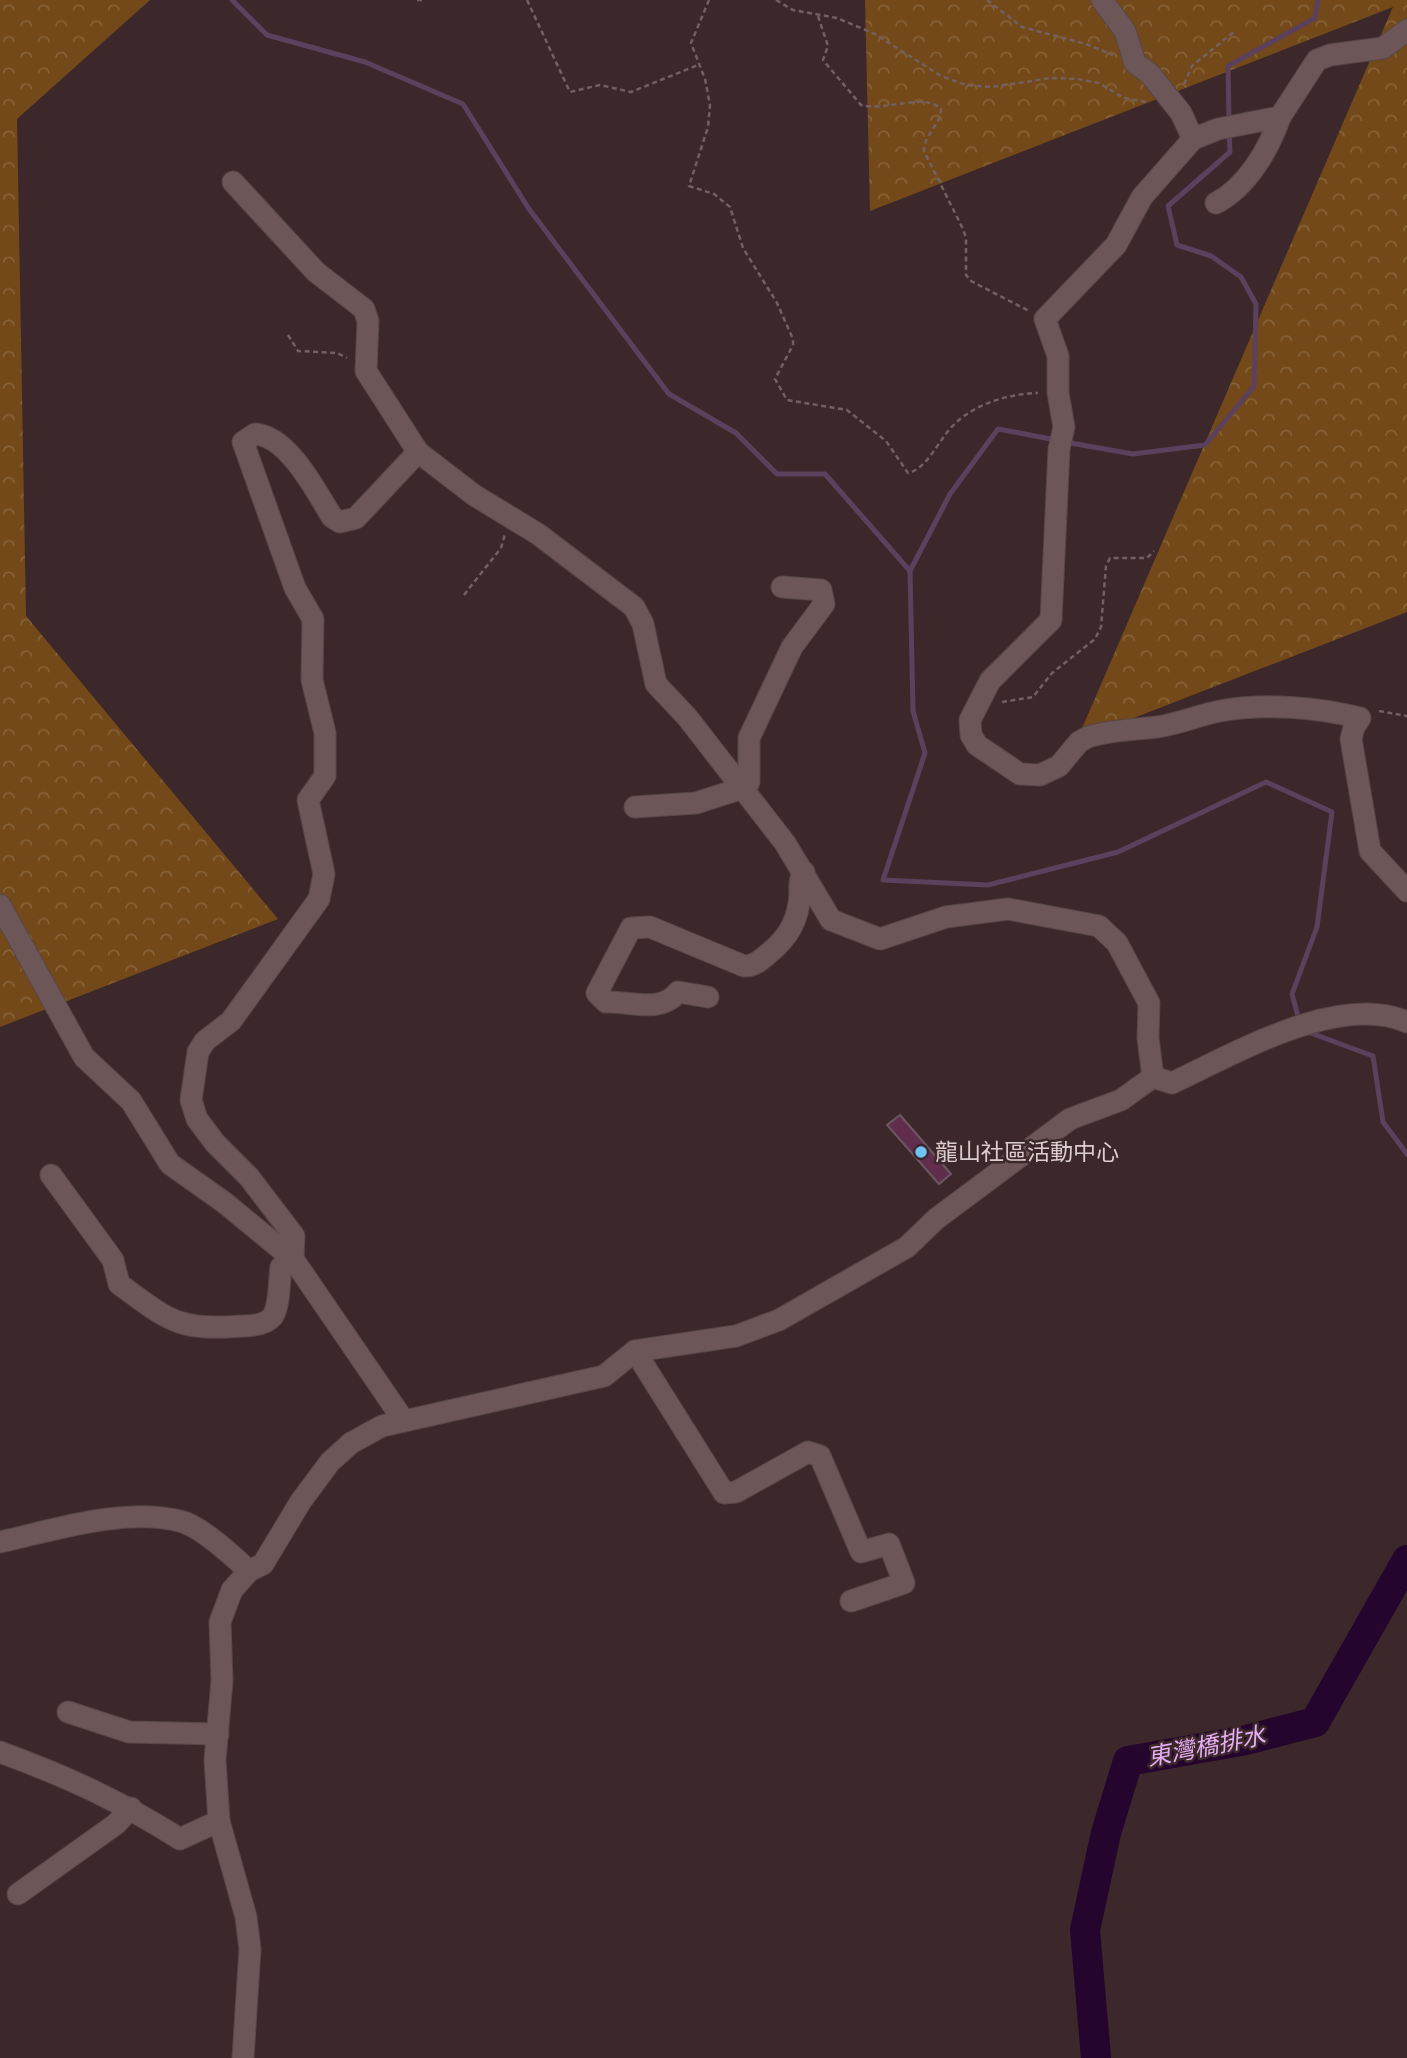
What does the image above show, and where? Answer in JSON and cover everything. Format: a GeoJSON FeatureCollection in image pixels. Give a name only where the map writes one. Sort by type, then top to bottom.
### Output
{"type":"FeatureCollection","features":[{"type":"Feature","properties":{"kind":"street"},"geometry":{"type":"LineString","coordinates":[[1102,0],[1125,31],[1135,63],[1150,74],[1181,113],[1193,139]]}},
{"type":"Feature","properties":{"kind":"street"},"geometry":{"type":"LineString","coordinates":[[1216,202],[1227,197],[1251,171],[1273,136],[1280,117],[1317,60],[1330,55],[1383,48],[1407,30]]}},
{"type":"Feature","properties":{"kind":"street"},"geometry":{"type":"LineString","coordinates":[[1280,117],[1218,129],[1193,139],[1142,197],[1116,245],[1045,319],[1058,356],[1058,393],[1064,426],[1059,449],[1051,620],[990,681],[970,720],[971,735],[977,745],[1020,774],[1040,775],[1059,766],[1079,742],[1088,737],[1171,725],[1216,711],[1241,707],[1333,711],[1360,718],[1351,739],[1367,841],[1376,861],[1407,891]]}},
{"type":"Feature","properties":{"kind":"street"},"geometry":{"type":"LineString","coordinates":[[233,183],[316,272],[364,309],[368,321],[365,367],[418,452],[474,495],[508,514],[634,607],[643,624],[656,684],[742,787],[804,872],[831,920],[873,938],[890,937],[946,917],[1008,909],[1041,917],[1086,921],[1099,926],[1117,943],[1149,1003],[1153,1077]]}},
{"type":"Feature","properties":{"kind":"street"},"geometry":{"type":"LineString","coordinates":[[293,1259],[292,1230],[249,1177],[215,1143],[197,1119],[191,1100],[198,1052],[205,1041],[231,1021],[319,899],[324,883],[308,800],[323,783],[325,776],[325,733],[312,680],[313,619],[295,588],[243,442],[255,434],[271,439],[296,461],[332,517],[340,522],[356,518],[418,452]]}},
{"type":"Feature","properties":{"kind":"street"},"geometry":{"type":"LineString","coordinates":[[635,807],[696,803],[749,782],[749,738],[792,647],[824,604],[821,590],[782,587]]}},
{"type":"Feature","properties":{"kind":"street"},"geometry":{"type":"LineString","coordinates":[[708,997],[678,992],[670,1002],[659,1006],[606,1002],[597,993],[631,928],[650,928],[744,966],[758,962],[781,943],[793,926],[798,913],[799,880],[804,872]]}},
{"type":"Feature","properties":{"kind":"street"},"geometry":{"type":"LineString","coordinates":[[0,905],[84,1057],[131,1101],[170,1164],[225,1203],[293,1259],[404,1421]]}},
{"type":"Feature","properties":{"kind":"street"},"geometry":{"type":"LineString","coordinates":[[1153,1077],[1172,1083],[1290,1031],[1350,1014],[1391,1015],[1407,1022]]}},
{"type":"Feature","properties":{"kind":"street"},"geometry":{"type":"LineString","coordinates":[[243,2058],[250,1949],[246,1917],[219,1821],[215,1760],[222,1681],[220,1622],[232,1590],[249,1571],[263,1564],[301,1501],[330,1462],[351,1443],[382,1426],[604,1376],[635,1351],[736,1336],[779,1320],[908,1247],[936,1219],[1070,1119],[1121,1100],[1153,1077]]}},
{"type":"Feature","properties":{"kind":"street"},"geometry":{"type":"LineString","coordinates":[[51,1175],[113,1260],[119,1284],[180,1325],[207,1329],[265,1322],[274,1313],[281,1267],[293,1259]]}},
{"type":"Feature","properties":{"kind":"street"},"geometry":{"type":"LineString","coordinates":[[635,1351],[723,1493],[736,1492],[808,1452],[820,1456],[861,1552],[890,1544],[904,1583],[851,1601]]}},
{"type":"Feature","properties":{"kind":"street"},"geometry":{"type":"LineString","coordinates":[[0,1542],[75,1524],[151,1518],[182,1521],[226,1549],[249,1571]]}},
{"type":"Feature","properties":{"kind":"street"},"geometry":{"type":"LineString","coordinates":[[68,1712],[129,1732],[218,1734]]}},
{"type":"Feature","properties":{"kind":"street"},"geometry":{"type":"LineString","coordinates":[[0,1752],[73,1779],[131,1808],[180,1839],[219,1821]]}},
{"type":"Feature","properties":{"kind":"street"},"geometry":{"type":"LineString","coordinates":[[18,1894],[116,1824],[131,1808]]}},
{"type":"Feature","properties":{"kind":"path"},"geometry":{"type":"LineString","coordinates":[[417,0],[423,0]]}},
{"type":"Feature","properties":{"kind":"path"},"geometry":{"type":"LineString","coordinates":[[527,0],[573,93],[596,85],[631,92],[698,65]]}},
{"type":"Feature","properties":{"kind":"path"},"geometry":{"type":"LineString","coordinates":[[709,0],[692,35],[693,51],[708,92],[709,117],[689,186],[714,194],[730,207],[743,248],[777,303],[793,345],[775,379],[787,400],[847,410],[886,441],[908,473],[920,468],[951,427],[974,411],[1010,394],[1058,393]]}},
{"type":"Feature","properties":{"kind":"path"},"geometry":{"type":"LineString","coordinates":[[776,0],[793,10],[837,18],[875,34],[941,76],[966,85],[992,87],[1051,78],[1078,79],[1099,83],[1124,98],[1149,102]]}},
{"type":"Feature","properties":{"kind":"path"},"geometry":{"type":"LineString","coordinates":[[987,0],[1022,27],[1086,44],[1135,63]]}},
{"type":"Feature","properties":{"kind":"path"},"geometry":{"type":"LineString","coordinates":[[818,16],[828,46],[823,60],[861,105],[888,108],[927,101],[941,108],[940,117],[926,137],[924,151],[963,229],[968,278],[1045,319]]}},
{"type":"Feature","properties":{"kind":"path"},"geometry":{"type":"LineString","coordinates":[[1181,113],[1187,73],[1236,30]]}},
{"type":"Feature","properties":{"kind":"path"},"geometry":{"type":"LineString","coordinates":[[288,335],[298,351],[337,353],[365,367]]}},
{"type":"Feature","properties":{"kind":"path"},"geometry":{"type":"LineString","coordinates":[[464,595],[501,548],[508,514]]}},
{"type":"Feature","properties":{"kind":"path"},"geometry":{"type":"LineString","coordinates":[[994,710],[1006,699],[1019,701],[1033,697],[1052,673],[1095,639],[1101,627],[1106,566],[1110,558],[1147,558],[1154,551]]}},
{"type":"Feature","properties":{"kind":"path"},"geometry":{"type":"LineString","coordinates":[[1360,718],[1366,713],[1382,711],[1407,716]]}},
{"type":"Feature","properties":{"kind":"green space"},"geometry":{"type":"Polygon","coordinates":[[[0,0],[150,0],[17,119],[26,616],[278,919],[0,1027],[0,0]]]}},
{"type":"Feature","properties":{"kind":"green space"},"geometry":{"type":"Polygon","coordinates":[[[865,0],[1407,0],[1407,612],[1077,740],[1393,7],[870,211],[865,0]]]}},
{"type":"Feature","properties":{"kind":"building","name":"龍山社區活動中心"},"geometry":{"type":"Polygon","coordinates":[[[900,1115],[951,1174],[939,1184],[887,1125],[900,1115]]]}},
{"type":"Feature","properties":{"kind":"waterway"},"geometry":{"type":"LineString","coordinates":[[232,0],[267,35],[365,62],[463,104],[529,209],[669,394],[736,433],[777,474],[825,474],[910,571]]}},
{"type":"Feature","properties":{"kind":"waterway"},"geometry":{"type":"LineString","coordinates":[[1229,121],[1228,66],[1315,18],[1318,0]]}},
{"type":"Feature","properties":{"kind":"waterway"},"geometry":{"type":"LineString","coordinates":[[1065,442],[1133,454],[1205,445],[1254,386],[1256,304],[1241,277],[1211,256],[1177,245],[1168,206],[1230,152],[1229,131]]}},
{"type":"Feature","properties":{"kind":"waterway"},"geometry":{"type":"LineString","coordinates":[[1056,440],[998,429],[950,494],[910,571],[913,711],[925,753],[883,880],[988,885],[1118,852],[1266,782],[1332,812],[1317,927],[1292,994],[1299,1020]]}},
{"type":"Feature","properties":{"kind":"waterway"},"geometry":{"type":"LineString","coordinates":[[1308,1032],[1373,1056],[1383,1122],[1407,1154]]}},
{"type":"Feature","properties":{"kind":"waterway","name":"東灣橋排水"},"geometry":{"type":"LineString","coordinates":[[1096,2058],[1085,1930],[1106,1833],[1128,1761],[1246,1740],[1315,1722],[1407,1560]]}},
{"type":"Feature","properties":{"kind":"place","name":"龍山社區活動中心"},"geometry":{"type":"Point","coordinates":[921,1152]}}]}
